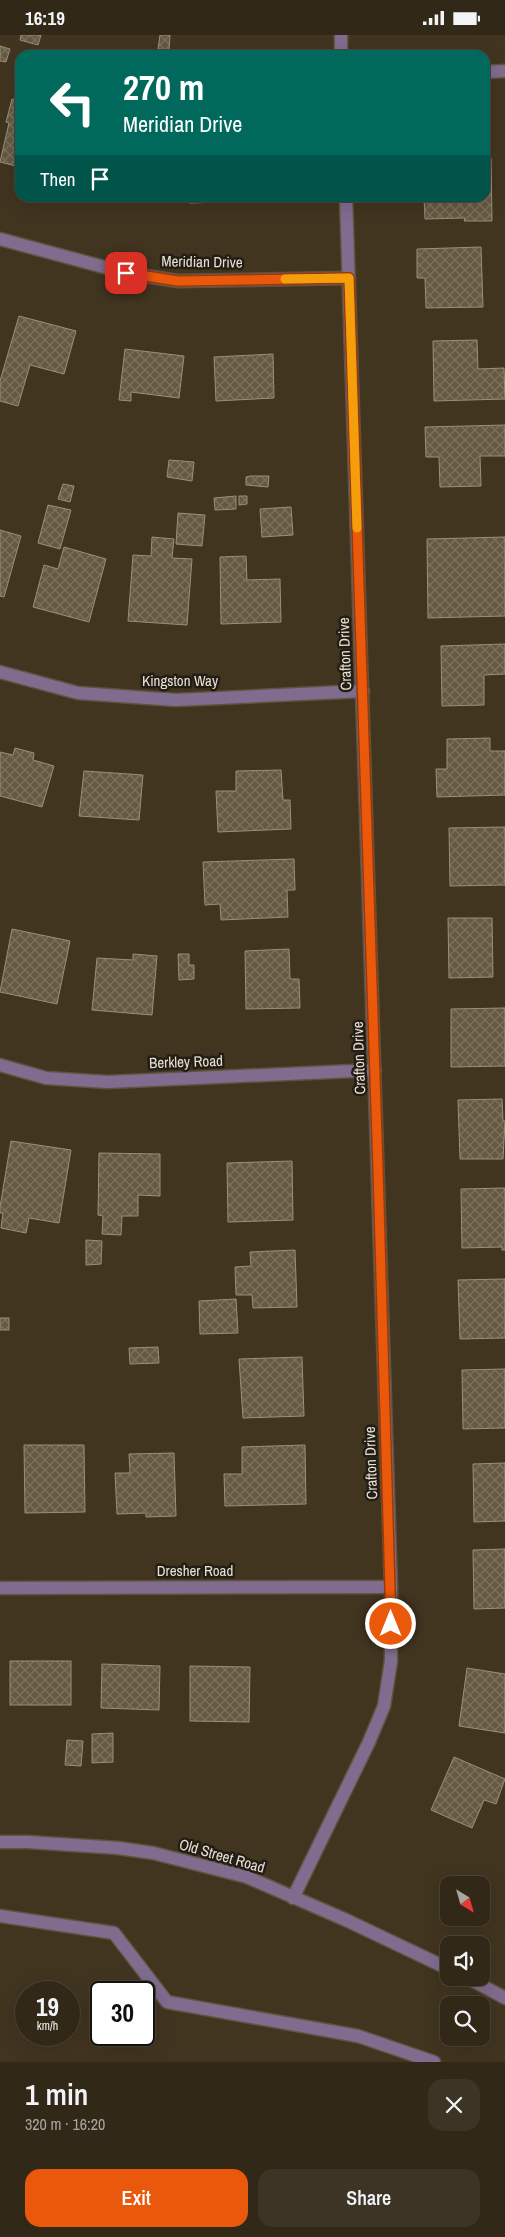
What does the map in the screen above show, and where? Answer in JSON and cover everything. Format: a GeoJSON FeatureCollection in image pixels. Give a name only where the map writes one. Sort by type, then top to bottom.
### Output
{"type":"FeatureCollection","features":[{"type":"Feature","properties":{"kind":"street"},"geometry":{"type":"LineString","coordinates":[[340,35],[341,50]]}},
{"type":"Feature","properties":{"kind":"street"},"geometry":{"type":"LineString","coordinates":[[490,72],[505,71]]}},
{"type":"Feature","properties":{"kind":"street","name":"Crafton Drive"},"geometry":{"type":"LineString","coordinates":[[294,1897],[369,1742],[384,1706],[391,1661],[391,1587],[346,202]]}},
{"type":"Feature","properties":{"kind":"street","name":"Meridian Drive"},"geometry":{"type":"LineString","coordinates":[[0,239],[126,273],[178,281],[349,278]]}},
{"type":"Feature","properties":{"kind":"street","name":"Kingston Way"},"geometry":{"type":"LineString","coordinates":[[0,671],[78,693],[176,700],[363,691]]}},
{"type":"Feature","properties":{"kind":"street","name":"Berkley Road"},"geometry":{"type":"LineString","coordinates":[[0,1065],[46,1078],[108,1082],[375,1071]]}},
{"type":"Feature","properties":{"kind":"street","name":"Dresher Road"},"geometry":{"type":"LineString","coordinates":[[0,1588],[391,1587]]}},
{"type":"Feature","properties":{"kind":"street","name":"Old Street Road"},"geometry":{"type":"LineString","coordinates":[[0,1842],[118,1848],[153,1853],[247,1877],[346,1920],[440,1965]]}},
{"type":"Feature","properties":{"kind":"street"},"geometry":{"type":"LineString","coordinates":[[0,1916],[114,1933],[167,2002],[358,2036],[434,2062]]}},
{"type":"Feature","properties":{"kind":"street"},"geometry":{"type":"LineString","coordinates":[[487,1986],[504,1993]]}},
{"type":"Feature","properties":{"kind":"building"},"geometry":{"type":"Polygon","coordinates":[[[21,35],[41,35],[38,45],[20,40],[21,35]]]}},
{"type":"Feature","properties":{"kind":"building"},"geometry":{"type":"Polygon","coordinates":[[[160,35],[170,35],[169,50],[158,49],[160,35]]]}},
{"type":"Feature","properties":{"kind":"building"},"geometry":{"type":"Polygon","coordinates":[[[0,46],[10,49],[6,62],[0,61],[0,46]]]}},
{"type":"Feature","properties":{"kind":"building"},"geometry":{"type":"Polygon","coordinates":[[[12,99],[15,100],[15,166],[0,162],[9,123],[6,122],[12,99]]]}},
{"type":"Feature","properties":{"kind":"building"},"geometry":{"type":"Polygon","coordinates":[[[490,158],[492,221],[464,221],[465,218],[425,219],[424,202],[490,202],[490,158]]]}},
{"type":"Feature","properties":{"kind":"building"},"geometry":{"type":"Polygon","coordinates":[[[481,247],[483,307],[426,308],[425,278],[417,278],[417,249],[481,247]]]}},
{"type":"Feature","properties":{"kind":"building"},"geometry":{"type":"Polygon","coordinates":[[[19,316],[76,331],[64,374],[30,365],[18,406],[0,401],[0,381],[19,316]]]}},
{"type":"Feature","properties":{"kind":"building"},"geometry":{"type":"Polygon","coordinates":[[[477,340],[478,369],[504,368],[505,399],[434,401],[433,341],[477,340]]]}},
{"type":"Feature","properties":{"kind":"building"},"geometry":{"type":"Polygon","coordinates":[[[125,349],[184,356],[179,398],[131,392],[131,401],[119,400],[125,349]]]}},
{"type":"Feature","properties":{"kind":"building"},"geometry":{"type":"Polygon","coordinates":[[[273,354],[274,398],[216,401],[214,357],[273,354]]]}},
{"type":"Feature","properties":{"kind":"building"},"geometry":{"type":"Polygon","coordinates":[[[505,425],[505,456],[480,456],[481,486],[440,487],[439,457],[426,457],[425,427],[505,425]]]}},
{"type":"Feature","properties":{"kind":"building"},"geometry":{"type":"Polygon","coordinates":[[[169,460],[194,462],[192,481],[167,477],[169,460]]]}},
{"type":"Feature","properties":{"kind":"building"},"geometry":{"type":"Polygon","coordinates":[[[269,476],[268,487],[246,485],[246,477],[269,476]]]}},
{"type":"Feature","properties":{"kind":"building"},"geometry":{"type":"Polygon","coordinates":[[[63,484],[74,486],[70,502],[58,499],[63,484]]]}},
{"type":"Feature","properties":{"kind":"building"},"geometry":{"type":"Polygon","coordinates":[[[236,496],[236,509],[215,510],[214,498],[236,496]]]}},
{"type":"Feature","properties":{"kind":"building"},"geometry":{"type":"Polygon","coordinates":[[[239,496],[247,496],[247,504],[239,505],[239,496]]]}},
{"type":"Feature","properties":{"kind":"building"},"geometry":{"type":"Polygon","coordinates":[[[48,505],[71,510],[60,549],[38,543],[48,505]]]}},
{"type":"Feature","properties":{"kind":"building"},"geometry":{"type":"Polygon","coordinates":[[[291,507],[293,535],[262,537],[260,509],[291,507]]]}},
{"type":"Feature","properties":{"kind":"building"},"geometry":{"type":"Polygon","coordinates":[[[178,513],[205,515],[202,546],[176,544],[178,513]]]}},
{"type":"Feature","properties":{"kind":"building"},"geometry":{"type":"Polygon","coordinates":[[[0,530],[21,536],[4,597],[0,596],[0,530]]]}},
{"type":"Feature","properties":{"kind":"building"},"geometry":{"type":"Polygon","coordinates":[[[152,537],[174,539],[172,558],[192,559],[187,625],[128,621],[133,555],[151,556],[152,537]]]}},
{"type":"Feature","properties":{"kind":"building"},"geometry":{"type":"Polygon","coordinates":[[[505,537],[505,616],[428,618],[427,539],[505,537]]]}},
{"type":"Feature","properties":{"kind":"building"},"geometry":{"type":"Polygon","coordinates":[[[64,547],[106,559],[89,622],[33,607],[44,565],[58,569],[64,547]]]}},
{"type":"Feature","properties":{"kind":"building"},"geometry":{"type":"Polygon","coordinates":[[[246,556],[247,580],[280,579],[281,622],[221,624],[220,557],[246,556]]]}},
{"type":"Feature","properties":{"kind":"building"},"geometry":{"type":"Polygon","coordinates":[[[505,644],[505,674],[484,675],[484,705],[442,706],[441,646],[505,644]]]}},
{"type":"Feature","properties":{"kind":"building"},"geometry":{"type":"Polygon","coordinates":[[[490,738],[490,751],[505,751],[505,795],[437,797],[436,769],[447,769],[447,739],[490,738]]]}},
{"type":"Feature","properties":{"kind":"building"},"geometry":{"type":"Polygon","coordinates":[[[15,748],[34,753],[33,760],[54,766],[42,807],[0,796],[0,752],[13,755],[15,748]]]}},
{"type":"Feature","properties":{"kind":"building"},"geometry":{"type":"Polygon","coordinates":[[[281,770],[283,800],[290,800],[291,829],[218,832],[216,791],[236,791],[236,771],[281,770]]]}},
{"type":"Feature","properties":{"kind":"building"},"geometry":{"type":"Polygon","coordinates":[[[84,771],[143,775],[139,820],[79,816],[84,771]]]}},
{"type":"Feature","properties":{"kind":"building"},"geometry":{"type":"Polygon","coordinates":[[[505,827],[505,885],[450,886],[449,828],[505,827]]]}},
{"type":"Feature","properties":{"kind":"building"},"geometry":{"type":"Polygon","coordinates":[[[294,859],[295,890],[287,890],[288,917],[221,920],[220,904],[205,905],[203,862],[294,859]]]}},
{"type":"Feature","properties":{"kind":"building"},"geometry":{"type":"Polygon","coordinates":[[[448,918],[492,918],[493,977],[449,978],[448,918]]]}},
{"type":"Feature","properties":{"kind":"building"},"geometry":{"type":"Polygon","coordinates":[[[12,929],[70,941],[57,1004],[0,992],[12,929]]]}},
{"type":"Feature","properties":{"kind":"building"},"geometry":{"type":"Polygon","coordinates":[[[289,949],[290,979],[299,979],[300,1008],[246,1009],[245,951],[289,949]]]}},
{"type":"Feature","properties":{"kind":"building"},"geometry":{"type":"Polygon","coordinates":[[[133,954],[157,956],[152,1015],[92,1010],[97,958],[133,960],[133,954]]]}},
{"type":"Feature","properties":{"kind":"building"},"geometry":{"type":"Polygon","coordinates":[[[178,954],[189,954],[189,965],[194,965],[194,979],[179,980],[178,954]]]}},
{"type":"Feature","properties":{"kind":"building"},"geometry":{"type":"Polygon","coordinates":[[[505,1008],[505,1066],[451,1067],[451,1009],[505,1008]]]}},
{"type":"Feature","properties":{"kind":"building"},"geometry":{"type":"Polygon","coordinates":[[[502,1099],[503,1121],[505,1121],[503,1159],[460,1159],[458,1100],[502,1099]]]}},
{"type":"Feature","properties":{"kind":"building"},"geometry":{"type":"Polygon","coordinates":[[[11,1141],[71,1150],[59,1223],[29,1218],[26,1233],[1,1228],[3,1213],[0,1213],[0,1207],[11,1141]]]}},
{"type":"Feature","properties":{"kind":"building"},"geometry":{"type":"Polygon","coordinates":[[[99,1153],[160,1154],[160,1196],[138,1195],[138,1216],[122,1216],[121,1235],[102,1234],[103,1216],[98,1215],[99,1153]]]}},
{"type":"Feature","properties":{"kind":"building"},"geometry":{"type":"Polygon","coordinates":[[[292,1161],[293,1220],[228,1222],[227,1163],[292,1161]]]}},
{"type":"Feature","properties":{"kind":"building"},"geometry":{"type":"Polygon","coordinates":[[[505,1188],[505,1250],[502,1250],[502,1247],[462,1248],[461,1189],[505,1188]]]}},
{"type":"Feature","properties":{"kind":"building"},"geometry":{"type":"Polygon","coordinates":[[[86,1240],[102,1241],[101,1264],[86,1265],[86,1240]]]}},
{"type":"Feature","properties":{"kind":"building"},"geometry":{"type":"Polygon","coordinates":[[[295,1250],[297,1307],[253,1308],[252,1295],[236,1295],[235,1267],[251,1266],[250,1252],[295,1250]]]}},
{"type":"Feature","properties":{"kind":"building"},"geometry":{"type":"Polygon","coordinates":[[[505,1279],[505,1338],[460,1339],[458,1280],[505,1279]]]}},
{"type":"Feature","properties":{"kind":"building"},"geometry":{"type":"Polygon","coordinates":[[[236,1299],[238,1333],[200,1334],[199,1301],[236,1299]]]}},
{"type":"Feature","properties":{"kind":"building"},"geometry":{"type":"Polygon","coordinates":[[[0,1318],[9,1318],[9,1330],[0,1330],[0,1318]]]}},
{"type":"Feature","properties":{"kind":"building"},"geometry":{"type":"Polygon","coordinates":[[[158,1347],[159,1363],[130,1364],[129,1348],[158,1347]]]}},
{"type":"Feature","properties":{"kind":"building"},"geometry":{"type":"Polygon","coordinates":[[[302,1357],[304,1416],[243,1418],[239,1359],[302,1357]]]}},
{"type":"Feature","properties":{"kind":"building"},"geometry":{"type":"Polygon","coordinates":[[[505,1369],[505,1428],[463,1429],[462,1370],[505,1369]]]}},
{"type":"Feature","properties":{"kind":"building"},"geometry":{"type":"Polygon","coordinates":[[[24,1445],[84,1445],[85,1512],[25,1513],[24,1445]]]}},
{"type":"Feature","properties":{"kind":"building"},"geometry":{"type":"Polygon","coordinates":[[[305,1445],[306,1504],[225,1506],[224,1474],[242,1474],[242,1447],[305,1445]]]}},
{"type":"Feature","properties":{"kind":"building"},"geometry":{"type":"Polygon","coordinates":[[[174,1453],[176,1516],[146,1517],[146,1513],[117,1514],[115,1473],[130,1473],[129,1454],[174,1453]]]}},
{"type":"Feature","properties":{"kind":"building"},"geometry":{"type":"Polygon","coordinates":[[[505,1463],[505,1521],[474,1522],[473,1464],[505,1463]]]}},
{"type":"Feature","properties":{"kind":"building"},"geometry":{"type":"Polygon","coordinates":[[[505,1549],[505,1608],[474,1609],[473,1550],[505,1549]]]}},
{"type":"Feature","properties":{"kind":"building"},"geometry":{"type":"Polygon","coordinates":[[[10,1661],[71,1661],[71,1705],[10,1705],[10,1661]]]}},
{"type":"Feature","properties":{"kind":"building"},"geometry":{"type":"Polygon","coordinates":[[[102,1664],[160,1666],[159,1710],[101,1708],[102,1664]]]}},
{"type":"Feature","properties":{"kind":"building"},"geometry":{"type":"Polygon","coordinates":[[[190,1666],[250,1667],[249,1722],[190,1721],[190,1666]]]}},
{"type":"Feature","properties":{"kind":"building"},"geometry":{"type":"Polygon","coordinates":[[[467,1668],[505,1674],[505,1733],[459,1726],[467,1668]]]}},
{"type":"Feature","properties":{"kind":"building"},"geometry":{"type":"Polygon","coordinates":[[[113,1733],[113,1762],[92,1763],[92,1734],[113,1733]]]}},
{"type":"Feature","properties":{"kind":"building"},"geometry":{"type":"Polygon","coordinates":[[[67,1740],[83,1741],[81,1766],[65,1765],[67,1740]]]}},
{"type":"Feature","properties":{"kind":"building"},"geometry":{"type":"Polygon","coordinates":[[[454,1757],[505,1779],[496,1804],[484,1800],[472,1828],[431,1810],[454,1757]]]}},
{"type":"Feature","properties":{"kind":"slow traffic"},"geometry":{"type":"LineString","coordinates":[[285,279],[349,278],[357,528]]}},
{"type":"Feature","properties":{"kind":"route"},"geometry":{"type":"LineString","coordinates":[[126,273],[178,281],[349,278],[391,1624]]}}]}
